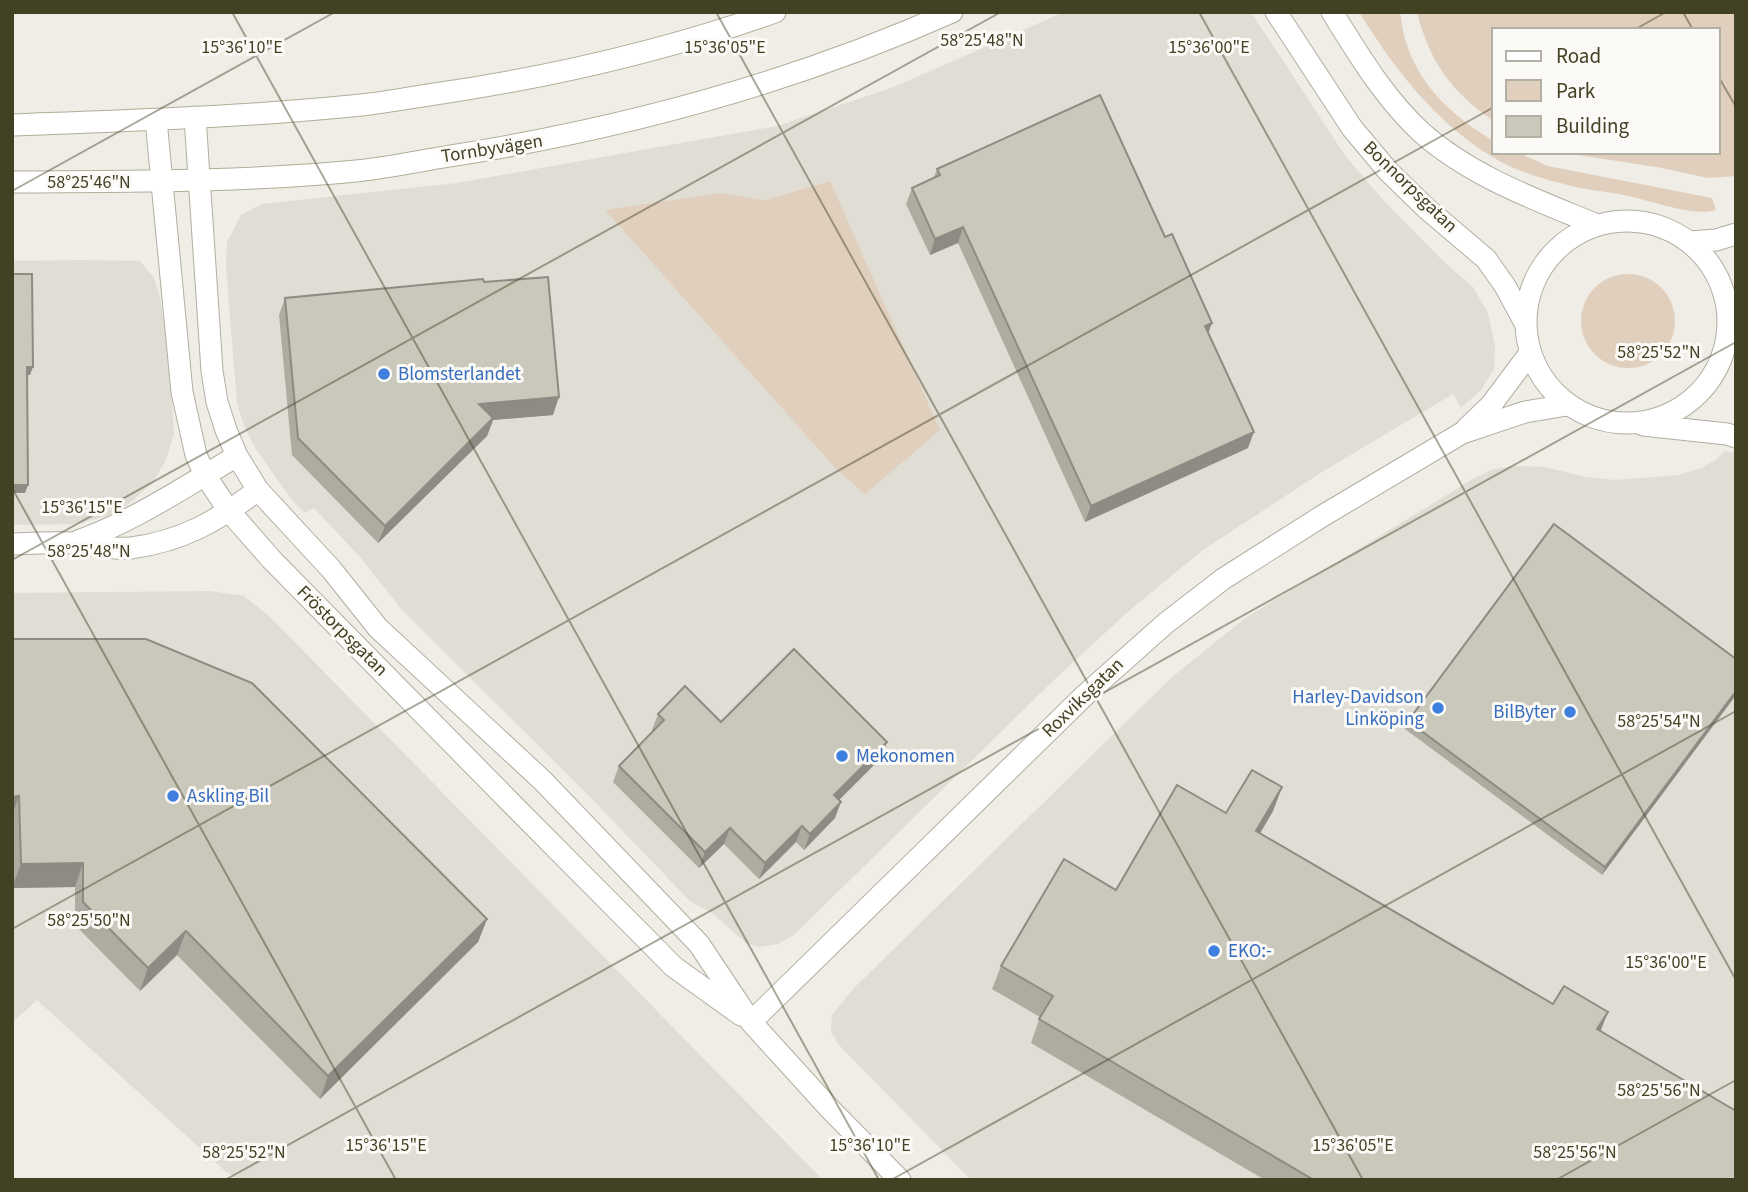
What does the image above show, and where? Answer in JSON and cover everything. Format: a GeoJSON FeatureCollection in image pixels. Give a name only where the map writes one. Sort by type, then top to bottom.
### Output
{"type":"FeatureCollection","features":[{"type":"Feature","properties":{"kind":"street"},"geometry":{"type":"LineString","coordinates":[[12,125],[156,120],[353,106],[516,82],[621,58],[728,29],[775,12]]}},
{"type":"Feature","properties":{"kind":"street","name":"Tornbyvägen"},"geometry":{"type":"LineString","coordinates":[[12,182],[200,180],[356,171],[544,141],[643,119],[752,88],[848,55],[952,12]]}},
{"type":"Feature","properties":{"kind":"street"},"geometry":{"type":"LineString","coordinates":[[915,29],[966,12]]}},
{"type":"Feature","properties":{"kind":"street","name":"Bonnorpsgatan"},"geometry":{"type":"LineString","coordinates":[[1276,12],[1352,128],[1388,171],[1426,208],[1486,259],[1505,286],[1525,323]]}},
{"type":"Feature","properties":{"kind":"street"},"geometry":{"type":"LineString","coordinates":[[1332,12],[1363,62],[1396,105],[1423,133],[1461,162],[1500,184],[1597,225]]}},
{"type":"Feature","properties":{"kind":"street","name":"Fröstorpsgatan"},"geometry":{"type":"LineString","coordinates":[[195,117],[212,371],[217,402],[237,456],[258,490],[331,569],[378,628],[543,781],[699,944],[751,1022],[831,1110],[900,1180]]}},
{"type":"Feature","properties":{"kind":"street","name":"Fröstorpsgatan"},"geometry":{"type":"LineString","coordinates":[[156,120],[182,392],[196,455],[205,475],[229,512],[272,560],[674,967],[751,1022]]}},
{"type":"Feature","properties":{"kind":"street"},"geometry":{"type":"LineString","coordinates":[[1736,357],[1731,322],[1721,284],[1708,261],[1690,242],[1666,229],[1635,221],[1597,225],[1575,235],[1543,265],[1530,293],[1525,323],[1530,354],[1542,379],[1567,405],[1592,418],[1609,422],[1736,437]]}},
{"type":"Feature","properties":{"kind":"street"},"geometry":{"type":"LineString","coordinates":[[1690,242],[1716,240],[1736,234]]}},
{"type":"Feature","properties":{"kind":"street"},"geometry":{"type":"LineString","coordinates":[[1627,424],[1655,420],[1680,408],[1699,393],[1723,356],[1731,322]]}},
{"type":"Feature","properties":{"kind":"street","name":"Roxviksgatan"},"geometry":{"type":"LineString","coordinates":[[751,1022],[1085,695],[1166,623],[1223,579],[1462,433],[1492,405],[1530,354]]}},
{"type":"Feature","properties":{"kind":"street","name":"Roxviksgatan"},"geometry":{"type":"LineString","coordinates":[[1462,433],[1525,412],[1567,405]]}},
{"type":"Feature","properties":{"kind":"street"},"geometry":{"type":"LineString","coordinates":[[73,543],[114,528],[154,507],[237,456]]}},
{"type":"Feature","properties":{"kind":"street"},"geometry":{"type":"LineString","coordinates":[[12,544],[73,543],[129,548],[160,542],[191,534],[229,512],[258,490]]}},
{"type":"Feature","properties":{"kind":"shaded area"},"geometry":{"type":"Polygon","coordinates":[[[1064,12],[1251,12],[1346,157],[1385,202],[1443,261],[1473,287],[1488,313],[1495,346],[1494,369],[1481,390],[1461,408],[1453,394],[1322,472],[1203,550],[1130,610],[1055,679],[794,935],[778,944],[759,947],[746,943],[711,912],[691,902],[402,610],[360,557],[314,508],[305,513],[291,499],[254,446],[237,403],[226,267],[227,242],[241,215],[262,204],[457,183],[777,126],[894,87],[1064,12]],[[830,181],[764,200],[721,193],[606,211],[836,469],[865,494],[830,181]]]}},
{"type":"Feature","properties":{"kind":"shaded area"},"geometry":{"type":"Polygon","coordinates":[[[12,261],[140,261],[154,278],[160,297],[169,355],[174,434],[166,460],[153,482],[130,503],[107,516],[76,524],[12,525],[12,261]]]}},
{"type":"Feature","properties":{"kind":"shaded area"},"geometry":{"type":"Polygon","coordinates":[[[1724,451],[1736,453],[1736,1180],[971,1180],[839,1045],[831,1032],[832,1015],[854,988],[1171,678],[1244,619],[1476,477],[1494,469],[1514,466],[1544,467],[1615,480],[1678,475],[1702,468],[1724,451]]]}},
{"type":"Feature","properties":{"kind":"shaded area"},"geometry":{"type":"Polygon","coordinates":[[[210,591],[244,596],[270,617],[823,1180],[238,1180],[37,1000],[12,1023],[12,593],[210,591]]]}},
{"type":"Feature","properties":{"kind":"green space"},"geometry":{"type":"Polygon","coordinates":[[[1359,12],[1400,12],[1406,41],[1421,75],[1453,112],[1492,140],[1492,154],[1521,154],[1548,166],[1712,198],[1716,210],[1685,210],[1568,185],[1524,172],[1499,161],[1471,142],[1434,110],[1386,53],[1359,12]]]}},
{"type":"Feature","properties":{"kind":"green space"},"geometry":{"type":"Polygon","coordinates":[[[1417,12],[1736,12],[1736,176],[1708,178],[1573,154],[1720,154],[1720,28],[1492,28],[1492,120],[1454,87],[1436,61],[1417,12]]]}},
{"type":"Feature","properties":{"kind":"green space"},"geometry":{"type":"Polygon","coordinates":[[[830,181],[940,430],[865,494],[836,469],[605,210],[721,193],[764,200],[830,181]]]}},
{"type":"Feature","properties":{"kind":"green space"},"geometry":{"type":"Polygon","coordinates":[[[1628,274],[1646,278],[1661,288],[1671,303],[1675,321],[1671,339],[1661,354],[1646,364],[1628,368],[1610,364],[1595,354],[1585,339],[1581,321],[1585,303],[1595,288],[1610,278],[1628,274]]]}},
{"type":"Feature","properties":{"kind":"building"},"geometry":{"type":"Polygon","coordinates":[[[1100,95],[1165,237],[1172,234],[1212,323],[1205,326],[1254,432],[1091,506],[963,227],[935,239],[912,188],[940,175],[937,169],[1100,95]]]}},
{"type":"Feature","properties":{"kind":"building"},"geometry":{"type":"Polygon","coordinates":[[[12,274],[32,274],[33,367],[27,367],[28,485],[12,485],[12,274]]]}},
{"type":"Feature","properties":{"kind":"building","name":"Blomsterlandet"},"geometry":{"type":"Polygon","coordinates":[[[548,277],[559,397],[479,404],[493,418],[385,526],[298,438],[285,298],[483,279],[484,282],[548,277]]]}},
{"type":"Feature","properties":{"kind":"building","name":"BilByter"},"geometry":{"type":"Polygon","coordinates":[[[1554,524],[1736,659],[1736,691],[1605,867],[1408,721],[1554,524]]]}},
{"type":"Feature","properties":{"kind":"building","name":"Askling Bil"},"geometry":{"type":"Polygon","coordinates":[[[12,639],[146,639],[252,683],[487,919],[328,1076],[186,931],[148,968],[83,902],[83,863],[21,864],[19,796],[12,797],[12,639]]]}},
{"type":"Feature","properties":{"kind":"building"},"geometry":{"type":"Polygon","coordinates":[[[794,649],[887,742],[834,795],[841,802],[810,834],[802,826],[765,863],[730,828],[705,852],[619,766],[664,720],[658,714],[685,686],[721,722],[794,649]]]}},
{"type":"Feature","properties":{"kind":"building","name":"EKO:-"},"geometry":{"type":"Polygon","coordinates":[[[1252,770],[1282,787],[1256,831],[1553,1004],[1564,986],[1608,1012],[1597,1029],[1736,1111],[1736,1180],[1314,1180],[1039,1019],[1053,996],[1001,966],[1064,859],[1116,890],[1177,785],[1226,813],[1252,770]]]}},
{"type":"Feature","properties":{"kind":"place","name":"Blomsterlandet"},"geometry":{"type":"Point","coordinates":[384,374]}},
{"type":"Feature","properties":{"kind":"place","name":"Harley-Davidson Linköping"},"geometry":{"type":"Point","coordinates":[1438,708]}},
{"type":"Feature","properties":{"kind":"place","name":"BilByter"},"geometry":{"type":"Point","coordinates":[1570,712]}},
{"type":"Feature","properties":{"kind":"place","name":"Mekonomen"},"geometry":{"type":"Point","coordinates":[842,756]}},
{"type":"Feature","properties":{"kind":"place","name":"Askling Bil"},"geometry":{"type":"Point","coordinates":[173,796]}},
{"type":"Feature","properties":{"kind":"place","name":"EKO:-"},"geometry":{"type":"Point","coordinates":[1214,951]}}]}
